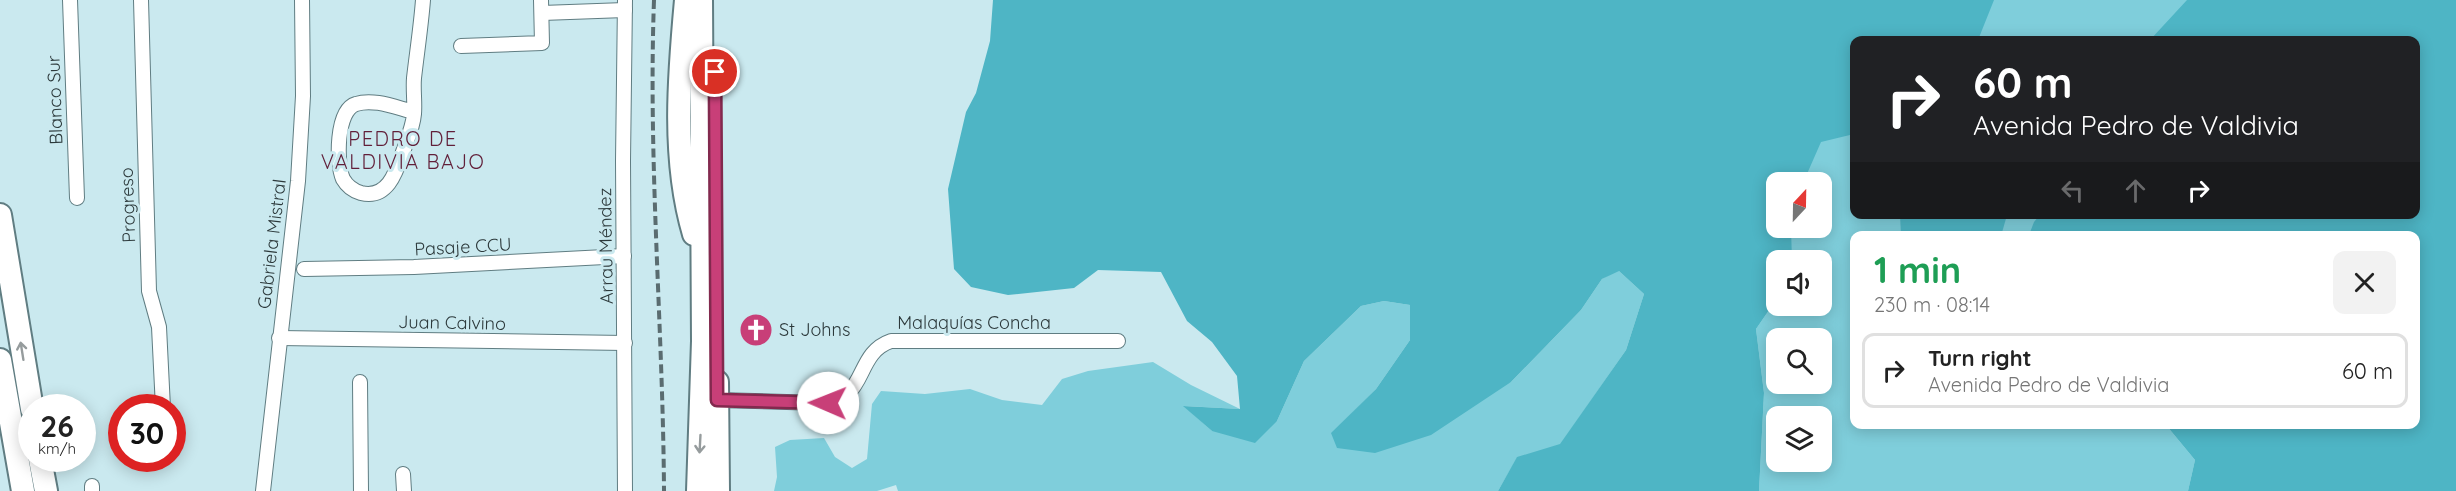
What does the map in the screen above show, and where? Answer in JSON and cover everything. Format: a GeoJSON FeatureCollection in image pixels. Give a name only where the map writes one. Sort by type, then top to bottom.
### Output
{"type":"FeatureCollection","features":[{"type":"Feature","properties":{"kind":"main road"},"geometry":{"type":"LineString","coordinates":[[686,0],[680,111],[681,161],[689,218],[703,260]]}},
{"type":"Feature","properties":{"kind":"main road"},"geometry":{"type":"LineString","coordinates":[[701,0],[717,400],[718,491]]}},
{"type":"Feature","properties":{"kind":"main road"},"geometry":{"type":"LineString","coordinates":[[698,491],[703,376],[703,260],[709,180],[715,0]]}},
{"type":"Feature","properties":{"kind":"main road"},"geometry":{"type":"LineString","coordinates":[[680,111],[701,26]]}},
{"type":"Feature","properties":{"kind":"main road"},"geometry":{"type":"LineString","coordinates":[[681,161],[709,180]]}},
{"type":"Feature","properties":{"kind":"main road"},"geometry":{"type":"LineString","coordinates":[[0,215],[30,394]]}},
{"type":"Feature","properties":{"kind":"main road"},"geometry":{"type":"LineString","coordinates":[[0,360],[23,491]]}},
{"type":"Feature","properties":{"kind":"main road"},"geometry":{"type":"LineString","coordinates":[[42,472],[46,491]]}},
{"type":"Feature","properties":{"kind":"street","name":"Blanco Sur"},"geometry":{"type":"LineString","coordinates":[[70,0],[76,198]]}},
{"type":"Feature","properties":{"kind":"street","name":"Progreso"},"geometry":{"type":"LineString","coordinates":[[141,0],[149,291],[159,327],[162,394]]}},
{"type":"Feature","properties":{"kind":"street","name":"Gabriela Mistral"},"geometry":{"type":"LineString","coordinates":[[263,491],[301,134],[302,0]]}},
{"type":"Feature","properties":{"kind":"street"},"geometry":{"type":"LineString","coordinates":[[414,112],[366,102],[347,109],[342,121],[339,158],[344,180],[349,187],[359,193],[368,194],[379,191],[388,185],[396,172],[414,112],[414,80],[423,0]]}},
{"type":"Feature","properties":{"kind":"street"},"geometry":{"type":"LineString","coordinates":[[461,46],[542,43],[542,7],[625,5]]}},
{"type":"Feature","properties":{"kind":"street","name":"Arrau Méndez"},"geometry":{"type":"LineString","coordinates":[[625,5],[622,161],[625,491]]}},
{"type":"Feature","properties":{"kind":"street","name":"Pasaje CCU"},"geometry":{"type":"LineString","coordinates":[[303,269],[414,267],[624,256]]}},
{"type":"Feature","properties":{"kind":"street","name":"Juan Calvino"},"geometry":{"type":"LineString","coordinates":[[279,338],[625,343]]}},
{"type":"Feature","properties":{"kind":"street","name":"Malaquías Concha"},"geometry":{"type":"LineString","coordinates":[[717,400],[820,403],[836,401],[844,397],[856,385],[872,352],[891,341],[1118,340]]}},
{"type":"Feature","properties":{"kind":"street"},"geometry":{"type":"LineString","coordinates":[[360,382],[361,491]]}},
{"type":"Feature","properties":{"kind":"street"},"geometry":{"type":"LineString","coordinates":[[403,474],[404,491]]}},
{"type":"Feature","properties":{"kind":"shaded area"},"geometry":{"type":"Polygon","coordinates":[[[993,0],[1994,0],[1980,36],[1850,36],[1850,135],[1821,142],[1808,172],[1766,172],[1766,238],[1791,238],[1792,250],[1766,250],[1766,314],[1756,329],[1764,393],[1759,491],[1498,491],[1517,457],[1560,444],[1626,350],[1644,294],[1619,271],[1602,279],[1581,310],[1511,382],[1431,435],[1375,453],[1337,448],[1331,433],[1376,389],[1410,340],[1410,305],[1384,301],[1361,306],[1304,361],[1277,421],[1255,443],[1212,431],[1183,406],[1240,409],[1237,376],[1212,342],[1187,321],[1161,272],[1098,270],[1074,288],[1008,295],[971,287],[954,269],[948,189],[966,112],[976,93],[990,41],[993,0]]]}},
{"type":"Feature","properties":{"kind":"shaded area"},"geometry":{"type":"Polygon","coordinates":[[[1766,0],[2456,0],[2456,491],[2418,429],[2420,429],[2420,231],[1850,231],[1850,429],[2169,429],[2195,460],[2188,491],[1759,491],[1764,393],[1756,329],[1766,314],[1832,316],[1832,250],[1776,250],[1775,238],[1832,238],[1832,172],[1773,172],[1766,0]]]}},
{"type":"Feature","properties":{"kind":"shaded area"},"geometry":{"type":"Polygon","coordinates":[[[2187,0],[2456,0],[2456,491],[2188,491],[2195,460],[2169,429],[2420,429],[2420,231],[2031,231],[2034,222],[2037,219],[2420,219],[2420,36],[2154,36],[2187,0]]]}},
{"type":"Feature","properties":{"kind":"shaded area"},"geometry":{"type":"Polygon","coordinates":[[[1900,219],[2006,219],[2002,231],[1901,231],[1900,219]]]}},
{"type":"Feature","properties":{"kind":"shaded area"},"geometry":{"type":"Polygon","coordinates":[[[1618,270],[1644,294],[1626,350],[1560,445],[1517,458],[1498,491],[898,491],[896,485],[877,491],[774,491],[777,477],[775,447],[790,440],[824,438],[835,457],[852,468],[867,459],[872,404],[881,391],[925,394],[970,389],[1002,400],[1042,405],[1062,379],[1088,371],[1153,362],[1191,385],[1240,409],[1184,406],[1212,431],[1277,421],[1304,361],[1361,306],[1384,301],[1410,305],[1410,340],[1376,389],[1332,433],[1511,382],[1581,310],[1602,279],[1618,270]]]}},
{"type":"Feature","properties":{"kind":"railway"},"geometry":{"type":"LineString","coordinates":[[654,0],[654,184],[664,491]]}},
{"type":"Feature","properties":{"kind":"place","name":"St Johns"},"geometry":{"type":"Point","coordinates":[756,330]}},
{"type":"Feature","properties":{"kind":"district","name":"PEDRO DE VALDIVIA BAJO"},"geometry":{"type":"Point","coordinates":[403,150]}},
{"type":"Feature","properties":{"kind":"route"},"geometry":{"type":"LineString","coordinates":[[715,72],[717,400],[828,403]]}}]}
